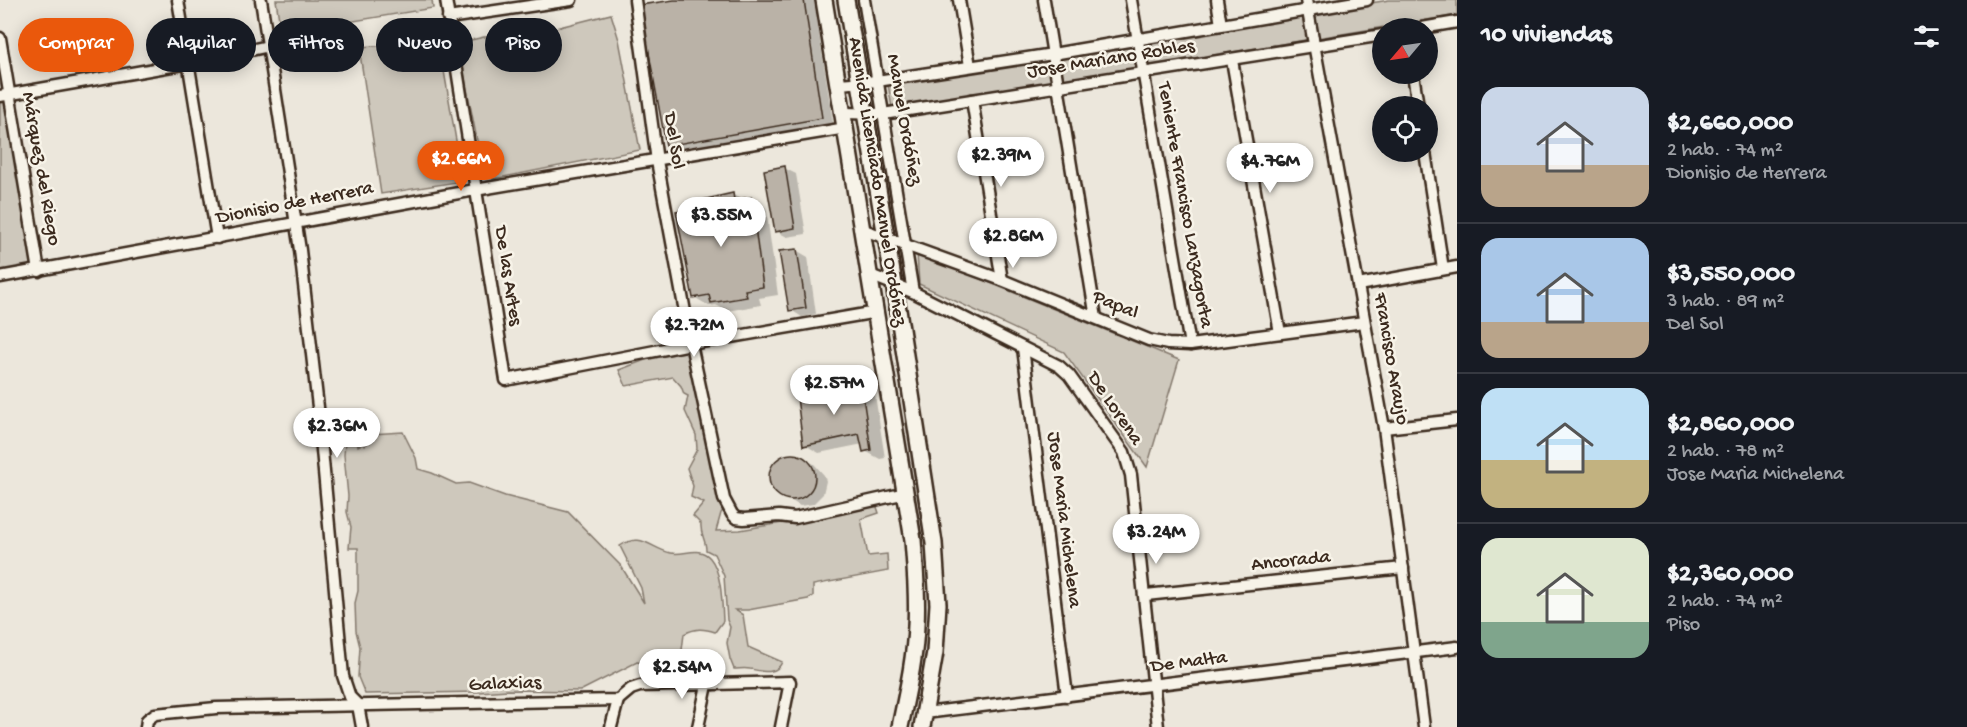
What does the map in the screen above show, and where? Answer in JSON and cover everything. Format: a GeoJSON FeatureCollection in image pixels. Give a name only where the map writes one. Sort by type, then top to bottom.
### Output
{"type":"FeatureCollection","features":[{"type":"Feature","properties":{"kind":"main road","name":"Avenida Licenciado Manuel Ordóñez"},"geometry":{"type":"LineString","coordinates":[[824,0],[864,230],[913,540],[917,591],[916,627],[910,681],[900,727]]}},
{"type":"Feature","properties":{"kind":"main road","name":"Avenida Licenciado Manuel Ordóñez"},"geometry":{"type":"LineString","coordinates":[[846,0],[894,284],[934,543],[938,604],[935,652],[923,720]]}},
{"type":"Feature","properties":{"kind":"street"},"geometry":{"type":"LineString","coordinates":[[178,0],[181,18]]}},
{"type":"Feature","properties":{"kind":"street"},"geometry":{"type":"LineString","coordinates":[[256,49],[268,46],[261,0]]}},
{"type":"Feature","properties":{"kind":"street","name":"De las Artes"},"geometry":{"type":"LineString","coordinates":[[446,0],[448,18]]}},
{"type":"Feature","properties":{"kind":"street"},"geometry":{"type":"LineString","coordinates":[[448,18],[571,0]]}},
{"type":"Feature","properties":{"kind":"street","name":"Del Sol"},"geometry":{"type":"LineString","coordinates":[[635,0],[657,161],[691,344],[724,499],[732,514],[736,518],[744,519],[772,516],[802,517],[906,493]]}},
{"type":"Feature","properties":{"kind":"street","name":"Manuel Ordóñez"},"geometry":{"type":"LineString","coordinates":[[864,0],[913,292]]}},
{"type":"Feature","properties":{"kind":"street"},"geometry":{"type":"LineString","coordinates":[[959,0],[970,66]]}},
{"type":"Feature","properties":{"kind":"street"},"geometry":{"type":"LineString","coordinates":[[1044,0],[1096,318]]}},
{"type":"Feature","properties":{"kind":"street","name":"Teniente Francisco Lanzagorta"},"geometry":{"type":"LineString","coordinates":[[1131,0],[1190,345]]}},
{"type":"Feature","properties":{"kind":"street"},"geometry":{"type":"LineString","coordinates":[[1217,0],[1221,25]]}},
{"type":"Feature","properties":{"kind":"street","name":"Jose Mariano Robles"},"geometry":{"type":"LineString","coordinates":[[839,84],[878,81],[1053,54],[1221,25],[1307,5],[1368,0]]}},
{"type":"Feature","properties":{"kind":"street","name":"Francisco Araujo"},"geometry":{"type":"LineString","coordinates":[[1307,5],[1384,428],[1424,727]]}},
{"type":"Feature","properties":{"kind":"street"},"geometry":{"type":"LineString","coordinates":[[1438,25],[1457,22]]}},
{"type":"Feature","properties":{"kind":"street","name":"Jose Mariano Robles"},"geometry":{"type":"LineString","coordinates":[[845,120],[865,113],[883,114],[1372,37]]}},
{"type":"Feature","properties":{"kind":"street","name":"Márquez del Riego"},"geometry":{"type":"LineString","coordinates":[[0,38],[5,95],[39,271]]}},
{"type":"Feature","properties":{"kind":"street"},"geometry":{"type":"LineString","coordinates":[[1232,60],[1280,333]]}},
{"type":"Feature","properties":{"kind":"street"},"geometry":{"type":"LineString","coordinates":[[5,95],[146,70]]}},
{"type":"Feature","properties":{"kind":"street"},"geometry":{"type":"LineString","coordinates":[[190,72],[217,238]]}},
{"type":"Feature","properties":{"kind":"street"},"geometry":{"type":"LineString","coordinates":[[272,72],[296,222],[318,407],[343,676],[350,697],[358,705],[362,727]]}},
{"type":"Feature","properties":{"kind":"street","name":"De las Artes"},"geometry":{"type":"LineString","coordinates":[[456,72],[506,380],[691,344]]}},
{"type":"Feature","properties":{"kind":"street"},"geometry":{"type":"LineString","coordinates":[[972,100],[1002,280]]}},
{"type":"Feature","properties":{"kind":"street","name":"Dionisio de Herrera"},"geometry":{"type":"LineString","coordinates":[[0,277],[475,190],[657,161],[845,120]]}},
{"type":"Feature","properties":{"kind":"street"},"geometry":{"type":"LineString","coordinates":[[1427,162],[1443,269]]}},
{"type":"Feature","properties":{"kind":"street","name":"Papal"},"geometry":{"type":"LineString","coordinates":[[864,230],[1002,280],[1149,340],[1168,344],[1190,345],[1364,322]]}},
{"type":"Feature","properties":{"kind":"street"},"geometry":{"type":"LineString","coordinates":[[1358,285],[1457,267]]}},
{"type":"Feature","properties":{"kind":"street","name":"De Lorena"},"geometry":{"type":"LineString","coordinates":[[870,274],[913,292],[1059,366],[1069,375],[1124,452],[1131,475],[1146,595],[1158,727]]}},
{"type":"Feature","properties":{"kind":"street"},"geometry":{"type":"LineString","coordinates":[[691,344],[877,312]]}},
{"type":"Feature","properties":{"kind":"street","name":"Jose Maria Michelena"},"geometry":{"type":"LineString","coordinates":[[1023,348],[1067,696]]}},
{"type":"Feature","properties":{"kind":"street"},"geometry":{"type":"LineString","coordinates":[[1384,428],[1457,420]]}},
{"type":"Feature","properties":{"kind":"street","name":"Ancorada"},"geometry":{"type":"LineString","coordinates":[[1146,595],[1403,568]]}},
{"type":"Feature","properties":{"kind":"street","name":"De Malta"},"geometry":{"type":"LineString","coordinates":[[923,720],[1067,696],[1457,647]]}},
{"type":"Feature","properties":{"kind":"street","name":"Galaxias"},"geometry":{"type":"LineString","coordinates":[[146,724],[155,714],[216,708],[618,700],[631,689],[640,686],[790,682],[781,727]]}},
{"type":"Feature","properties":{"kind":"street"},"geometry":{"type":"LineString","coordinates":[[698,727],[707,685]]}},
{"type":"Feature","properties":{"kind":"street"},"geometry":{"type":"LineString","coordinates":[[611,727],[618,700]]}},
{"type":"Feature","properties":{"kind":"shaded area"},"geometry":{"type":"Polygon","coordinates":[[[276,0],[432,0],[433,8],[364,19],[279,18],[276,0]]]}},
{"type":"Feature","properties":{"kind":"shaded area"},"geometry":{"type":"Polygon","coordinates":[[[1389,0],[1457,0],[1457,15],[1438,18],[1372,18],[1372,29],[892,108],[888,84],[1389,0]]]}},
{"type":"Feature","properties":{"kind":"shaded area"},"geometry":{"type":"Polygon","coordinates":[[[611,14],[619,40],[640,150],[493,179],[477,140],[464,72],[473,72],[473,40],[485,37],[485,72],[562,72],[562,26],[611,14]]]}},
{"type":"Feature","properties":{"kind":"shaded area"},"geometry":{"type":"Polygon","coordinates":[[[376,46],[376,72],[444,72],[463,181],[381,194],[363,72],[364,47],[376,46]]]}},
{"type":"Feature","properties":{"kind":"shaded area"},"geometry":{"type":"Polygon","coordinates":[[[6,101],[32,267],[0,272],[0,102],[6,101]]]}},
{"type":"Feature","properties":{"kind":"shaded area"},"geometry":{"type":"Polygon","coordinates":[[[917,253],[1179,360],[1147,467],[1064,352],[919,284],[917,253]]]}},
{"type":"Feature","properties":{"kind":"shaded area"},"geometry":{"type":"Polygon","coordinates":[[[690,351],[716,472],[720,503],[726,507],[721,513],[716,531],[740,530],[812,518],[876,504],[879,513],[861,519],[868,556],[887,554],[888,571],[813,585],[813,596],[808,599],[748,610],[735,610],[743,615],[748,647],[782,662],[772,671],[734,669],[730,659],[727,643],[730,627],[727,620],[724,576],[714,554],[706,550],[701,524],[693,516],[704,503],[691,497],[693,486],[687,468],[697,449],[696,435],[685,411],[688,396],[684,394],[681,386],[673,377],[626,386],[619,370],[645,360],[690,351]]]}},
{"type":"Feature","properties":{"kind":"shaded area"},"geometry":{"type":"Polygon","coordinates":[[[403,432],[416,458],[418,469],[456,484],[469,483],[505,496],[568,512],[621,566],[644,603],[641,588],[620,546],[634,540],[646,542],[676,554],[696,551],[706,554],[717,571],[722,597],[723,621],[715,632],[699,629],[684,634],[682,650],[669,666],[637,662],[580,691],[508,690],[365,694],[358,677],[360,647],[356,631],[355,603],[358,591],[358,548],[349,548],[351,527],[347,512],[345,442],[356,438],[358,446],[362,444],[365,446],[371,434],[403,432]]]}},
{"type":"Feature","properties":{"kind":"building"},"geometry":{"type":"Polygon","coordinates":[[[674,0],[804,0],[822,118],[666,146],[640,5],[674,0]]]}},
{"type":"Feature","properties":{"kind":"building"},"geometry":{"type":"Polygon","coordinates":[[[785,166],[795,228],[775,232],[764,170],[785,166]]]}},
{"type":"Feature","properties":{"kind":"building"},"geometry":{"type":"Polygon","coordinates":[[[733,193],[734,200],[751,197],[763,287],[745,290],[747,297],[711,303],[709,295],[693,298],[676,211],[694,209],[693,202],[733,193]]]}},
{"type":"Feature","properties":{"kind":"building"},"geometry":{"type":"Polygon","coordinates":[[[797,249],[806,308],[789,311],[779,251],[797,249]]]}},
{"type":"Feature","properties":{"kind":"building"},"geometry":{"type":"Polygon","coordinates":[[[861,384],[871,450],[863,452],[859,434],[803,446],[797,397],[861,384]]]}},
{"type":"Feature","properties":{"kind":"building"},"geometry":{"type":"Polygon","coordinates":[[[792,454],[801,455],[808,461],[814,468],[814,486],[808,493],[801,499],[792,500],[783,499],[776,493],[770,486],[769,477],[770,468],[776,461],[783,455],[792,454]]]}}]}
